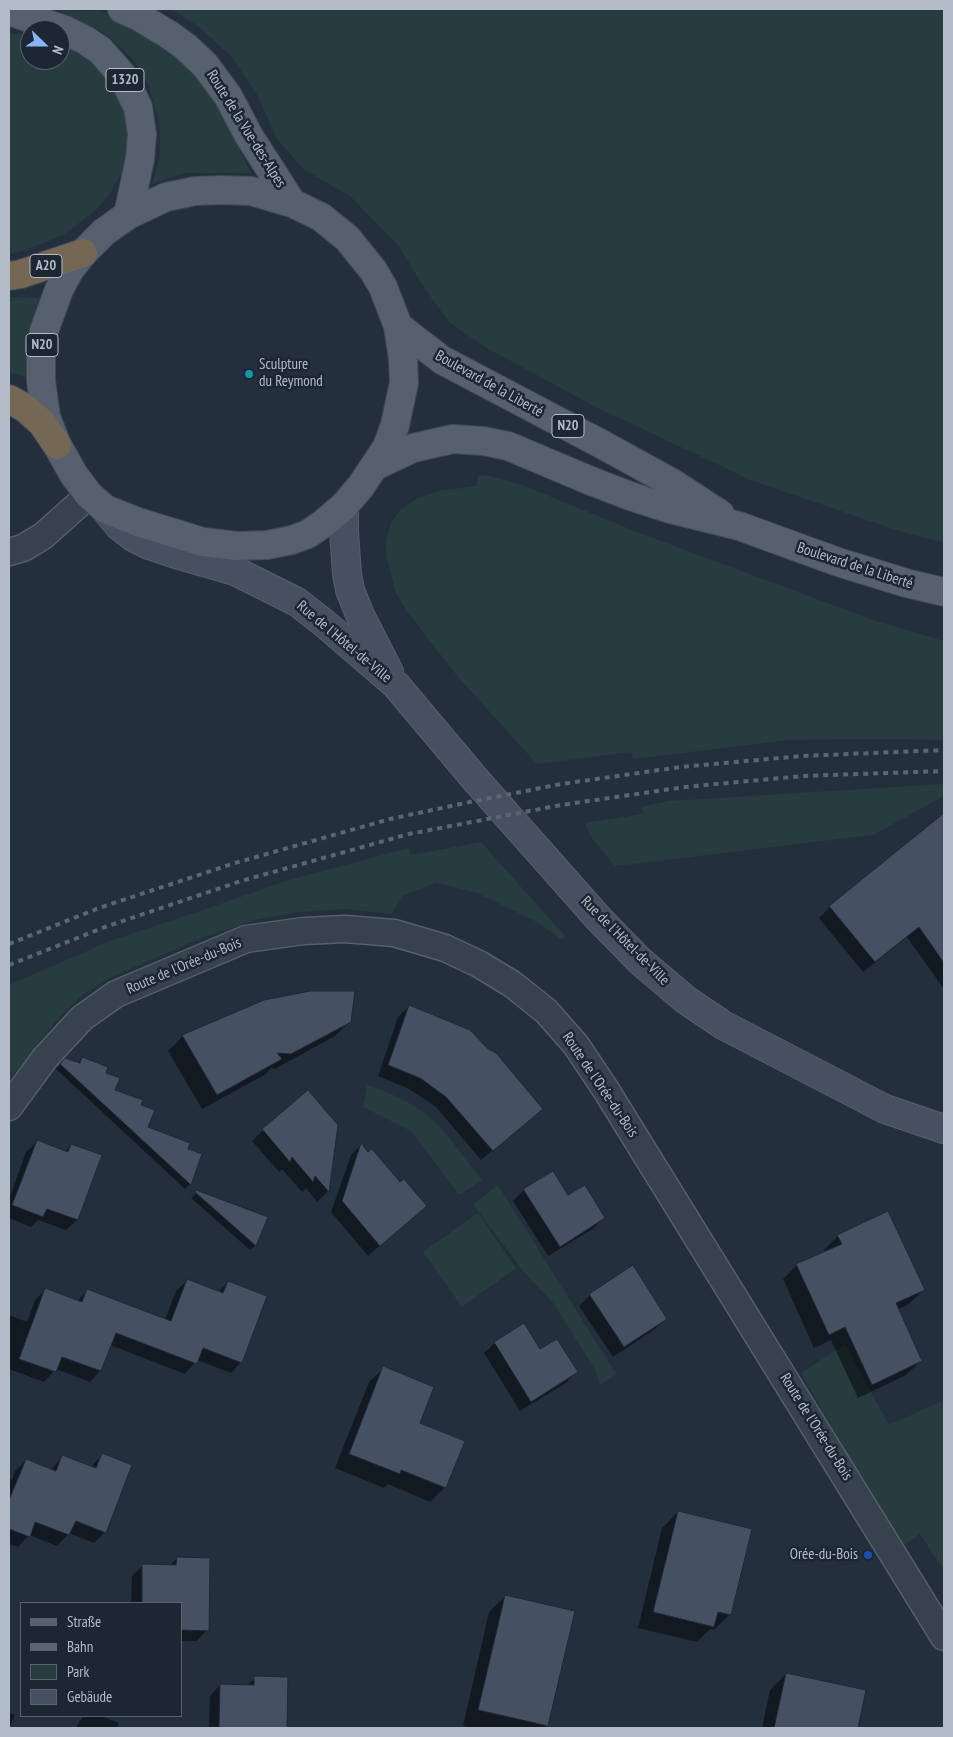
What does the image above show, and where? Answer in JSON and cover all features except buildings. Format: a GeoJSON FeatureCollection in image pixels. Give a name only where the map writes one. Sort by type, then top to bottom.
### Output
{"type":"FeatureCollection","features":[{"type":"Feature","properties":{"kind":"highway","name":"A20"},"geometry":{"type":"LineString","coordinates":[[9,276],[21,274],[83,253]]}},
{"type":"Feature","properties":{"kind":"highway"},"geometry":{"type":"LineString","coordinates":[[9,399],[25,408],[42,424],[57,445]]}},
{"type":"Feature","properties":{"kind":"main road","name":"Route de la Vue-des-Alpes"},"geometry":{"type":"LineString","coordinates":[[122,9],[172,36],[205,64],[228,96],[249,136],[292,203]]}},
{"type":"Feature","properties":{"kind":"main road","name":"1320"},"geometry":{"type":"LineString","coordinates":[[9,10],[56,26],[85,40],[100,50],[122,75],[138,107],[142,134],[140,160],[128,215]]}},
{"type":"Feature","properties":{"kind":"main road","name":"N20"},"geometry":{"type":"LineString","coordinates":[[195,191],[251,191],[292,203],[321,217],[360,252],[383,287],[398,326],[404,375],[400,406],[387,447],[375,466],[344,506],[324,523],[308,534],[292,540],[267,545],[237,546],[203,542],[138,522],[97,502],[74,475],[57,445],[46,417],[41,381],[41,354],[44,332],[68,271],[104,232],[128,215],[166,197],[195,191]]}},
{"type":"Feature","properties":{"kind":"main road","name":"Boulevard de la Liberté"},"geometry":{"type":"LineString","coordinates":[[398,326],[442,360],[674,484],[739,526]]}},
{"type":"Feature","properties":{"kind":"main road","name":"Boulevard de la Liberté"},"geometry":{"type":"LineString","coordinates":[[375,466],[413,448],[453,439],[483,441],[508,446],[591,482],[662,506],[739,526],[838,562],[906,583],[944,592]]}},
{"type":"Feature","properties":{"kind":"main road","name":"Rue de l'Hôtel-de-Ville"},"geometry":{"type":"LineString","coordinates":[[97,502],[133,537],[149,545],[235,571],[297,602],[396,685],[475,779],[599,918],[640,961],[686,1000],[723,1025],[885,1109],[944,1129]]}},
{"type":"Feature","properties":{"kind":"main road","name":"Rue de l'Hôtel-de-Ville"},"geometry":{"type":"LineString","coordinates":[[344,506],[347,574],[350,590],[360,615],[396,685]]}},
{"type":"Feature","properties":{"kind":"street"},"geometry":{"type":"LineString","coordinates":[[9,552],[23,548],[97,502]]}},
{"type":"Feature","properties":{"kind":"street","name":"Route de l'Orée-du-Bois"},"geometry":{"type":"LineString","coordinates":[[9,1107],[45,1058],[82,1018],[116,994],[246,939],[304,930],[394,933],[445,948],[479,964],[512,984],[546,1011],[576,1045],[606,1090],[944,1637]]}},
{"type":"Feature","properties":{"kind":"green space"},"geometry":{"type":"Polygon","coordinates":[[[171,9],[944,9],[944,542],[905,533],[753,481],[596,407],[485,347],[449,322],[425,289],[398,245],[350,196],[303,169],[277,139],[257,95],[232,57],[198,26],[171,9]]]}},
{"type":"Feature","properties":{"kind":"green space"},"geometry":{"type":"Polygon","coordinates":[[[58,10],[99,11],[132,25],[188,62],[212,94],[251,173],[185,173],[152,184],[160,157],[160,126],[149,86],[134,60],[105,33],[58,10]]]}},
{"type":"Feature","properties":{"kind":"green space"},"geometry":{"type":"Polygon","coordinates":[[[9,33],[20,34],[20,70],[70,70],[70,48],[83,54],[113,80],[124,105],[128,122],[128,150],[123,170],[111,192],[94,212],[63,235],[26,250],[9,254],[9,33]]]}},
{"type":"Feature","properties":{"kind":"green space"},"geometry":{"type":"Polygon","coordinates":[[[9,297],[40,298],[27,338],[28,378],[9,372],[9,297]]]}},
{"type":"Feature","properties":{"kind":"green space"},"geometry":{"type":"Polygon","coordinates":[[[478,475],[490,476],[522,485],[637,532],[873,620],[944,641],[944,740],[788,740],[633,759],[631,752],[537,764],[458,677],[406,610],[396,593],[386,556],[386,540],[391,523],[400,510],[416,499],[438,491],[477,486],[478,475]]]}},
{"type":"Feature","properties":{"kind":"green space"},"geometry":{"type":"Polygon","coordinates":[[[944,784],[944,796],[873,835],[615,866],[591,837],[585,823],[643,814],[641,807],[669,801],[944,784]]]}},
{"type":"Feature","properties":{"kind":"green space"},"geometry":{"type":"Polygon","coordinates":[[[481,842],[565,936],[562,940],[535,921],[475,892],[436,883],[402,896],[392,914],[345,909],[299,912],[255,920],[199,939],[114,976],[93,988],[78,999],[53,1024],[9,1081],[9,985],[110,941],[289,880],[409,848],[411,855],[481,842]]]}},
{"type":"Feature","properties":{"kind":"green space"},"geometry":{"type":"Polygon","coordinates":[[[367,1085],[387,1092],[426,1114],[443,1130],[482,1180],[459,1195],[411,1131],[363,1107],[367,1085]]]}},
{"type":"Feature","properties":{"kind":"green space"},"geometry":{"type":"Polygon","coordinates":[[[498,1185],[616,1374],[600,1385],[596,1371],[554,1304],[523,1271],[473,1204],[498,1185]]]}},
{"type":"Feature","properties":{"kind":"green space"},"geometry":{"type":"Polygon","coordinates":[[[478,1213],[516,1268],[462,1307],[423,1252],[478,1213]]]}},
{"type":"Feature","properties":{"kind":"green space"},"geometry":{"type":"Polygon","coordinates":[[[845,1344],[889,1425],[944,1400],[944,1571],[920,1534],[901,1547],[801,1373],[845,1344]]]}},
{"type":"Feature","properties":{"kind":"railway"},"geometry":{"type":"LineString","coordinates":[[9,944],[99,908],[235,863],[390,819],[470,802],[561,784],[681,767],[802,756],[944,750]]}},
{"type":"Feature","properties":{"kind":"railway"},"geometry":{"type":"LineString","coordinates":[[9,965],[105,927],[241,881],[409,834],[561,805],[685,787],[803,776],[944,771]]}},
{"type":"Feature","properties":{"kind":"place","name":"Sculpture du Reymond"},"geometry":{"type":"Point","coordinates":[249,374]}},
{"type":"Feature","properties":{"kind":"place","name":"Orée-du-Bois"},"geometry":{"type":"Point","coordinates":[868,1555]}}]}
